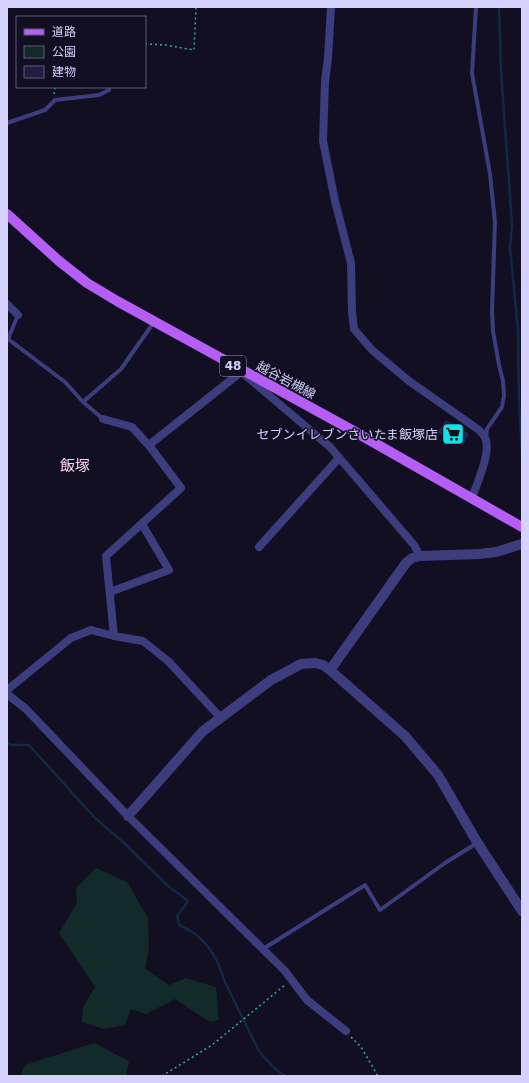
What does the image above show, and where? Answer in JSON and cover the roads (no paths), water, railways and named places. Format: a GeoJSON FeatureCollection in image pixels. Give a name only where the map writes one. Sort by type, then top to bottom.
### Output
{"type":"FeatureCollection","features":[{"type":"Feature","properties":{"kind":"main road","name":"越谷岩槻線"},"geometry":{"type":"LineString","coordinates":[[7,214],[59,261],[87,282],[239,370],[350,429],[522,527]]}},
{"type":"Feature","properties":{"kind":"street"},"geometry":{"type":"LineString","coordinates":[[331,7],[329,50],[325,82],[323,141],[335,201],[351,263],[352,312],[354,328],[372,350],[409,380],[479,430],[486,438],[487,445],[485,457],[472,498]]}},
{"type":"Feature","properties":{"kind":"street"},"geometry":{"type":"LineString","coordinates":[[7,304],[18,315]]}},
{"type":"Feature","properties":{"kind":"street"},"geometry":{"type":"LineString","coordinates":[[149,445],[239,370],[330,447],[414,545],[420,556]]}},
{"type":"Feature","properties":{"kind":"street"},"geometry":{"type":"LineString","coordinates":[[103,419],[132,427],[149,445],[181,488],[106,556],[114,636]]}},
{"type":"Feature","properties":{"kind":"street"},"geometry":{"type":"LineString","coordinates":[[259,547],[339,458]]}},
{"type":"Feature","properties":{"kind":"street"},"geometry":{"type":"LineString","coordinates":[[110,592],[169,570],[142,524]]}},
{"type":"Feature","properties":{"kind":"street"},"geometry":{"type":"LineString","coordinates":[[330,670],[406,563],[412,558],[420,556],[496,552],[522,544]]}},
{"type":"Feature","properties":{"kind":"street"},"geometry":{"type":"LineString","coordinates":[[7,690],[71,638],[91,630],[143,641],[168,661],[221,718]]}},
{"type":"Feature","properties":{"kind":"street"},"geometry":{"type":"LineString","coordinates":[[128,816],[203,731],[271,680],[301,664],[315,663],[323,665],[330,670],[405,736],[438,775],[477,842],[522,912]]}},
{"type":"Feature","properties":{"kind":"street"},"geometry":{"type":"LineString","coordinates":[[7,694],[26,709],[128,816],[264,949],[285,971],[307,1000],[346,1031]]}},
{"type":"Feature","properties":{"kind":"lane"},"geometry":{"type":"LineString","coordinates":[[476,7],[472,73],[491,188],[495,222],[492,310],[493,331],[503,381],[504,396],[502,407],[487,429],[486,438]]}},
{"type":"Feature","properties":{"kind":"lane"},"geometry":{"type":"LineString","coordinates":[[7,123],[45,110],[56,100],[99,95],[109,90]]}},
{"type":"Feature","properties":{"kind":"lane"},"geometry":{"type":"LineString","coordinates":[[18,315],[8,339],[65,382],[83,402],[103,419]]}},
{"type":"Feature","properties":{"kind":"lane"},"geometry":{"type":"LineString","coordinates":[[83,402],[120,369],[154,322]]}},
{"type":"Feature","properties":{"kind":"lane"},"geometry":{"type":"LineString","coordinates":[[264,949],[365,885],[380,910],[477,842]]}},
{"type":"Feature","properties":{"kind":"waterway"},"geometry":{"type":"LineString","coordinates":[[499,7],[501,71],[512,225],[510,247],[518,330],[519,400],[522,455]]}},
{"type":"Feature","properties":{"kind":"waterway"},"geometry":{"type":"LineString","coordinates":[[7,743],[11,745],[29,745],[94,817],[125,844],[168,886],[187,900],[187,903],[177,916],[179,924],[194,933],[209,948],[217,960],[224,980],[259,1051],[275,1069],[285,1076]]}},
{"type":"Feature","properties":{"kind":"place","name":"セブンイレブンさいたま飯塚店"},"geometry":{"type":"Point","coordinates":[453,434]}},
{"type":"Feature","properties":{"kind":"district","name":"飯塚"},"geometry":{"type":"Point","coordinates":[75,466]}}]}
